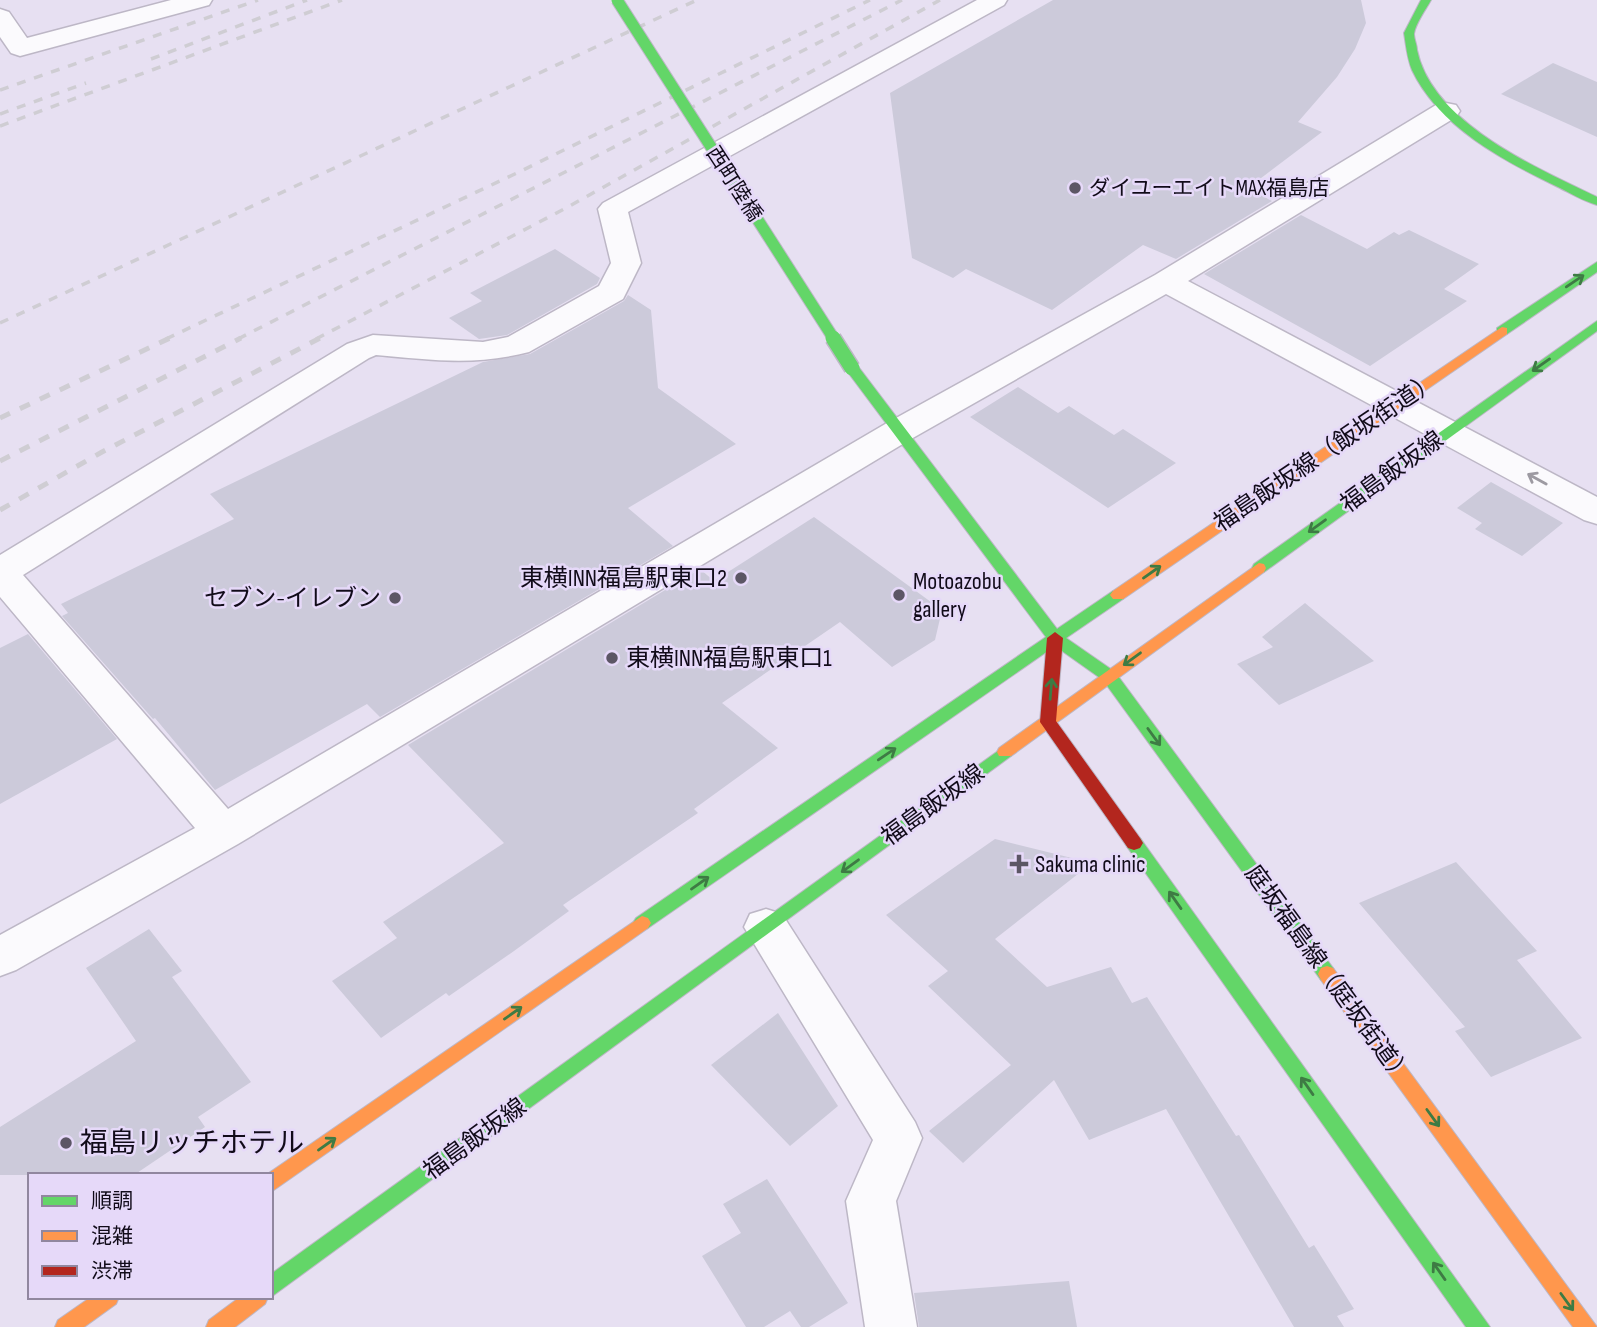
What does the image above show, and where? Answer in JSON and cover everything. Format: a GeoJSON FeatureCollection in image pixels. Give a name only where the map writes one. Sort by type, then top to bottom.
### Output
{"type":"FeatureCollection","features":[{"type":"Feature","properties":{"kind":"main road","name":"西町陸橋"},"geometry":{"type":"LineString","coordinates":[[617,0],[852,368]]}},
{"type":"Feature","properties":{"kind":"main road"},"geometry":{"type":"LineString","coordinates":[[1426,0],[1409,33],[1419,73],[1446,111],[1534,171],[1597,201]]}},
{"type":"Feature","properties":{"kind":"main road","name":"福島飯坂線（飯坂街道）"},"geometry":{"type":"LineString","coordinates":[[1055,638],[1597,266]]}},
{"type":"Feature","properties":{"kind":"main road","name":"福島飯坂線"},"geometry":{"type":"LineString","coordinates":[[273,1286],[1109,676],[1597,325]]}},
{"type":"Feature","properties":{"kind":"main road","name":"庭坂福島線（庭坂街道）"},"geometry":{"type":"LineString","coordinates":[[852,368],[1055,638],[1109,676],[1586,1327]]}},
{"type":"Feature","properties":{"kind":"main road"},"geometry":{"type":"LineString","coordinates":[[1055,638],[1048,722],[1479,1327]]}},
{"type":"Feature","properties":{"kind":"main road"},"geometry":{"type":"LineString","coordinates":[[273,1182],[730,861],[1055,638]]}},
{"type":"Feature","properties":{"kind":"main road"},"geometry":{"type":"LineString","coordinates":[[66,1327],[106,1299]]}},
{"type":"Feature","properties":{"kind":"main road"},"geometry":{"type":"LineString","coordinates":[[217,1327],[255,1299]]}},
{"type":"Feature","properties":{"kind":"street"},"geometry":{"type":"LineString","coordinates":[[0,17],[20,48],[200,0]]}},
{"type":"Feature","properties":{"kind":"street"},"geometry":{"type":"LineString","coordinates":[[223,832],[0,573],[358,351],[373,345],[438,352],[483,352],[518,345],[612,292],[626,263],[613,209],[995,0]]}},
{"type":"Feature","properties":{"kind":"street"},"geometry":{"type":"LineString","coordinates":[[0,957],[223,832],[899,431],[1166,281],[1446,111]]}},
{"type":"Feature","properties":{"kind":"street"},"geometry":{"type":"LineString","coordinates":[[1166,281],[1449,430],[1597,512]]}},
{"type":"Feature","properties":{"kind":"street"},"geometry":{"type":"LineString","coordinates":[[765,927],[898,1138],[871,1201],[891,1327]]}},
{"type":"Feature","properties":{"kind":"building","name":"ダイユーエイトMAX福島店"},"geometry":{"type":"Polygon","coordinates":[[[1053,0],[1361,0],[1366,23],[1355,49],[1337,77],[1298,122],[1322,132],[1248,188],[1272,201],[1176,259],[1143,245],[1052,310],[966,269],[953,278],[912,258],[890,93],[1053,0]]]}},
{"type":"Feature","properties":{"kind":"building"},"geometry":{"type":"Polygon","coordinates":[[[1553,63],[1597,82],[1597,137],[1501,94],[1553,63]]]}},
{"type":"Feature","properties":{"kind":"building"},"geometry":{"type":"Polygon","coordinates":[[[1301,215],[1367,249],[1394,232],[1399,235],[1409,230],[1479,264],[1444,289],[1467,301],[1370,366],[1204,274],[1301,215]]]}},
{"type":"Feature","properties":{"kind":"building"},"geometry":{"type":"Polygon","coordinates":[[[555,249],[600,278],[597,284],[507,335],[479,339],[449,318],[482,301],[470,293],[555,249]]]}},
{"type":"Feature","properties":{"kind":"building"},"geometry":{"type":"Polygon","coordinates":[[[628,295],[651,310],[658,388],[736,444],[628,508],[673,546],[380,717],[367,704],[215,790],[155,718],[153,719],[62,616],[68,613],[61,604],[234,519],[210,494],[483,362],[530,354],[624,301],[628,295]]]}},
{"type":"Feature","properties":{"kind":"building"},"geometry":{"type":"Polygon","coordinates":[[[1018,387],[1058,413],[1069,406],[1114,435],[1123,429],[1176,463],[1108,508],[970,417],[1018,387]]]}},
{"type":"Feature","properties":{"kind":"building"},"geometry":{"type":"Polygon","coordinates":[[[1491,482],[1563,523],[1522,556],[1475,529],[1482,523],[1457,508],[1491,482]]]}},
{"type":"Feature","properties":{"kind":"building"},"geometry":{"type":"Polygon","coordinates":[[[814,517],[942,610],[935,640],[892,667],[840,622],[722,703],[778,748],[694,809],[698,813],[563,905],[569,911],[449,996],[446,993],[381,1038],[332,981],[397,938],[383,922],[504,843],[408,745],[700,569],[714,581],[814,517]]]}},
{"type":"Feature","properties":{"kind":"building"},"geometry":{"type":"Polygon","coordinates":[[[1305,603],[1374,661],[1279,705],[1237,664],[1273,647],[1262,637],[1305,603]]]}},
{"type":"Feature","properties":{"kind":"building"},"geometry":{"type":"Polygon","coordinates":[[[28,634],[117,739],[0,804],[0,648],[28,634]]]}},
{"type":"Feature","properties":{"kind":"building"},"geometry":{"type":"Polygon","coordinates":[[[995,839],[1092,863],[995,939],[1047,987],[1111,967],[1132,1003],[1147,997],[1236,1136],[1239,1135],[1309,1248],[1314,1245],[1354,1309],[1337,1316],[1344,1327],[1294,1327],[1166,1109],[1089,1140],[1054,1080],[963,1163],[929,1131],[1011,1065],[928,986],[948,971],[886,915],[995,839]]]}},
{"type":"Feature","properties":{"kind":"building"},"geometry":{"type":"Polygon","coordinates":[[[1456,862],[1537,951],[1517,960],[1582,1038],[1491,1077],[1455,1031],[1465,1027],[1359,903],[1456,862]]]}},
{"type":"Feature","properties":{"kind":"building"},"geometry":{"type":"Polygon","coordinates":[[[149,929],[182,971],[172,977],[251,1082],[198,1117],[205,1127],[137,1173],[0,1175],[0,1127],[136,1041],[86,968],[149,929]]]}},
{"type":"Feature","properties":{"kind":"building"},"geometry":{"type":"Polygon","coordinates":[[[778,1013],[838,1106],[790,1146],[711,1065],[778,1013]]]}},
{"type":"Feature","properties":{"kind":"building"},"geometry":{"type":"Polygon","coordinates":[[[767,1179],[848,1303],[809,1327],[801,1327],[790,1311],[764,1327],[746,1327],[702,1256],[741,1233],[723,1204],[767,1179]]]}},
{"type":"Feature","properties":{"kind":"building"},"geometry":{"type":"Polygon","coordinates":[[[1069,1281],[1077,1327],[919,1327],[914,1293],[1069,1281]]]}},
{"type":"Feature","properties":{"kind":"railway"},"geometry":{"type":"LineString","coordinates":[[0,90],[258,0]]}},
{"type":"Feature","properties":{"kind":"railway"},"geometry":{"type":"LineString","coordinates":[[151,59],[307,0]]}},
{"type":"Feature","properties":{"kind":"railway"},"geometry":{"type":"LineString","coordinates":[[0,126],[342,0]]}},
{"type":"Feature","properties":{"kind":"railway"},"geometry":{"type":"LineString","coordinates":[[0,323],[697,0]]}},
{"type":"Feature","properties":{"kind":"railway"},"geometry":{"type":"LineString","coordinates":[[166,339],[521,171],[870,0]]}},
{"type":"Feature","properties":{"kind":"railway"},"geometry":{"type":"LineString","coordinates":[[238,339],[902,0]]}},
{"type":"Feature","properties":{"kind":"railway"},"geometry":{"type":"LineString","coordinates":[[316,339],[566,208],[940,0]]}},
{"type":"Feature","properties":{"kind":"railway"},"geometry":{"type":"LineString","coordinates":[[0,114],[86,83]]}},
{"type":"Feature","properties":{"kind":"railway"},"geometry":{"type":"LineString","coordinates":[[0,418],[170,338]]}},
{"type":"Feature","properties":{"kind":"railway"},"geometry":{"type":"LineString","coordinates":[[0,461],[241,338]]}},
{"type":"Feature","properties":{"kind":"railway"},"geometry":{"type":"LineString","coordinates":[[0,510],[102,452],[320,338]]}},
{"type":"Feature","properties":{"kind":"traffic: fast"},"geometry":{"type":"LineString","coordinates":[[617,0],[852,368]]}},
{"type":"Feature","properties":{"kind":"traffic: fast"},"geometry":{"type":"LineString","coordinates":[[1426,0],[1409,33],[1420,74],[1436,97],[1454,117],[1499,150],[1523,165],[1597,201]]}},
{"type":"Feature","properties":{"kind":"traffic: fast"},"geometry":{"type":"LineString","coordinates":[[1502,331],[1597,266]]}},
{"type":"Feature","properties":{"kind":"traffic: fast"},"geometry":{"type":"LineString","coordinates":[[1259,568],[1597,325]]}},
{"type":"Feature","properties":{"kind":"traffic: fast"},"geometry":{"type":"LineString","coordinates":[[852,368],[1055,638],[1109,676],[1327,974]]}},
{"type":"Feature","properties":{"kind":"traffic: fast"},"geometry":{"type":"LineString","coordinates":[[642,923],[1118,595]]}},
{"type":"Feature","properties":{"kind":"traffic: fast"},"geometry":{"type":"LineString","coordinates":[[273,1286],[1005,752]]}},
{"type":"Feature","properties":{"kind":"traffic: fast"},"geometry":{"type":"LineString","coordinates":[[1134,843],[1479,1327]]}},
{"type":"Feature","properties":{"kind":"traffic: slow"},"geometry":{"type":"LineString","coordinates":[[1118,595],[1502,331]]}},
{"type":"Feature","properties":{"kind":"traffic: slow"},"geometry":{"type":"LineString","coordinates":[[1005,752],[1259,568]]}},
{"type":"Feature","properties":{"kind":"traffic: slow"},"geometry":{"type":"LineString","coordinates":[[273,1182],[642,923]]}},
{"type":"Feature","properties":{"kind":"traffic: slow"},"geometry":{"type":"LineString","coordinates":[[1327,974],[1586,1327]]}},
{"type":"Feature","properties":{"kind":"traffic: slow"},"geometry":{"type":"LineString","coordinates":[[66,1327],[106,1299]]}},
{"type":"Feature","properties":{"kind":"traffic: slow"},"geometry":{"type":"LineString","coordinates":[[217,1327],[255,1299]]}},
{"type":"Feature","properties":{"kind":"traffic: jam"},"geometry":{"type":"LineString","coordinates":[[1055,638],[1048,722],[1134,843]]}},
{"type":"Feature","properties":{"kind":"place","name":"ダイユーエイトMAX福島店"},"geometry":{"type":"Point","coordinates":[1075,188]}},
{"type":"Feature","properties":{"kind":"place","name":"東横INN福島駅東口2"},"geometry":{"type":"Point","coordinates":[741,578]}},
{"type":"Feature","properties":{"kind":"place","name":"Motoazobu gallery"},"geometry":{"type":"Point","coordinates":[899,595]}},
{"type":"Feature","properties":{"kind":"place","name":"セブン-イレブン"},"geometry":{"type":"Point","coordinates":[395,598]}},
{"type":"Feature","properties":{"kind":"place","name":"東横INN福島駅東口1"},"geometry":{"type":"Point","coordinates":[612,658]}},
{"type":"Feature","properties":{"kind":"place","name":"Sakuma clinic"},"geometry":{"type":"Point","coordinates":[1019,864]}},
{"type":"Feature","properties":{"kind":"place","name":"福島リッチホテル"},"geometry":{"type":"Point","coordinates":[66,1143]}}]}
